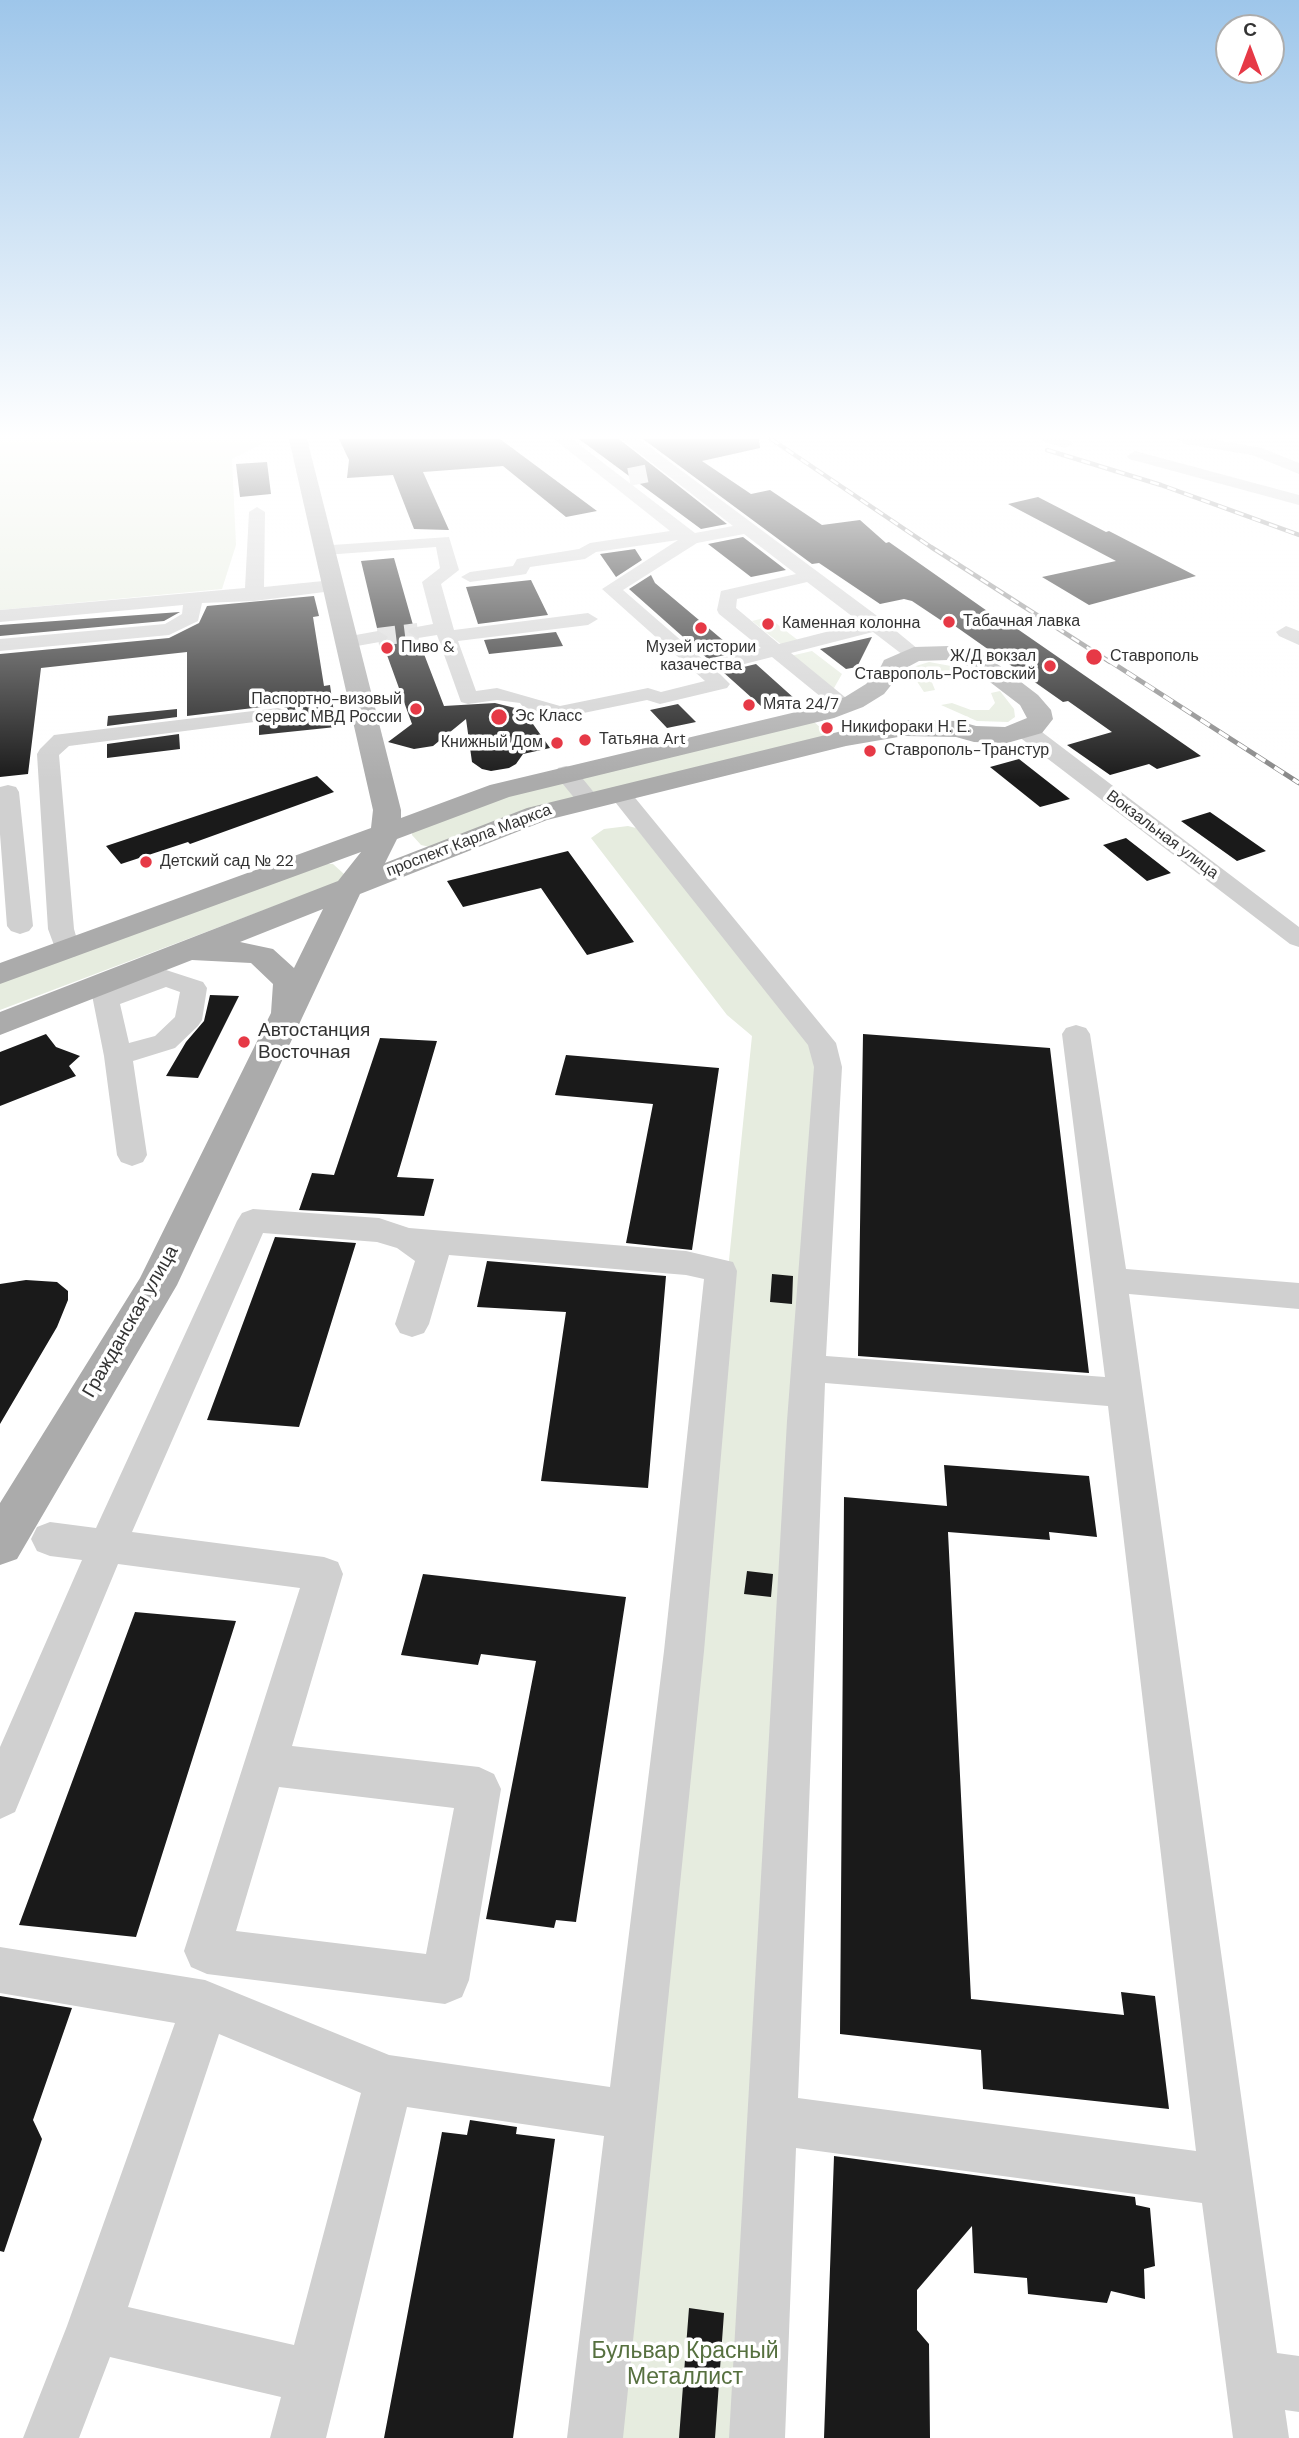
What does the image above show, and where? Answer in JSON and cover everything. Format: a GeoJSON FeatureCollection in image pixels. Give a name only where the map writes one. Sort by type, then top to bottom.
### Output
{"type":"FeatureCollection","features":[{"type":"Feature","properties":{"kind":"main road","name":"Гражданская улица"},"geometry":{"type":"LineString","coordinates":[[0,1544],[157,1284],[348,888],[370,863],[385,834],[387,810],[325,553]]}},
{"type":"Feature","properties":{"kind":"main road"},"geometry":{"type":"LineString","coordinates":[[914,654],[949,653],[978,662],[1029,700],[1038,710],[1040,719],[1026,731]]}},
{"type":"Feature","properties":{"kind":"main road","name":"проспект Карла Маркса"},"geometry":{"type":"LineString","coordinates":[[0,974],[500,791],[566,773],[819,715],[844,706],[876,689],[891,672],[893,665],[914,654]]}},
{"type":"Feature","properties":{"kind":"main road","name":"проспект Карла Маркса"},"geometry":{"type":"LineString","coordinates":[[0,1024],[105,992],[162,962],[537,814],[846,738],[904,728],[958,729],[992,736],[1026,731]]}},
{"type":"Feature","properties":{"kind":"main road","name":"Гражданская улица"},"geometry":{"type":"LineString","coordinates":[[162,962],[219,951],[242,951],[262,956],[283,972],[289,983],[290,1002],[287,1017]]}},
{"type":"Feature","properties":{"kind":"street"},"geometry":{"type":"LineString","coordinates":[[254,595],[256,553]]}},
{"type":"Feature","properties":{"kind":"street"},"geometry":{"type":"LineString","coordinates":[[446,553],[450,569],[431,582],[445,633],[468,698],[497,694],[559,712],[648,694],[660,698],[720,684],[611,589],[664,553]]}},
{"type":"Feature","properties":{"kind":"street"},"geometry":{"type":"LineString","coordinates":[[470,577],[520,570],[523,564],[586,553]]}},
{"type":"Feature","properties":{"kind":"street"},"geometry":{"type":"LineString","coordinates":[[780,553],[914,654]]}},
{"type":"Feature","properties":{"kind":"street"},"geometry":{"type":"LineString","coordinates":[[810,576],[728,595],[726,610],[844,706]]}},
{"type":"Feature","properties":{"kind":"street"},"geometry":{"type":"LineString","coordinates":[[0,616],[193,601],[333,586]]}},
{"type":"Feature","properties":{"kind":"street"},"geometry":{"type":"LineString","coordinates":[[0,645],[169,629],[191,617],[193,601]]}},
{"type":"Feature","properties":{"kind":"street"},"geometry":{"type":"LineString","coordinates":[[418,632],[445,633],[588,620]]}},
{"type":"Feature","properties":{"kind":"street"},"geometry":{"type":"LineString","coordinates":[[702,668],[877,625]]}},
{"type":"Feature","properties":{"kind":"street"},"geometry":{"type":"LineString","coordinates":[[346,642],[378,637]]}},
{"type":"Feature","properties":{"kind":"street"},"geometry":{"type":"LineString","coordinates":[[67,950],[60,912],[48,754],[61,740],[278,714]]}},
{"type":"Feature","properties":{"kind":"street","name":"Вокзальная улица"},"geometry":{"type":"LineString","coordinates":[[1026,731],[1299,939]]}},
{"type":"Feature","properties":{"kind":"street"},"geometry":{"type":"LineString","coordinates":[[566,773],[603,797],[822,1043],[828,1068],[808,1368],[757,2438]]}},
{"type":"Feature","properties":{"kind":"street"},"geometry":{"type":"LineString","coordinates":[[50,781],[4,792],[10,929],[60,912]]}},
{"type":"Feature","properties":{"kind":"street"},"geometry":{"type":"LineString","coordinates":[[118,1056],[165,1042],[188,1020],[194,988],[166,978],[105,992],[118,1056],[132,1155]]}},
{"type":"Feature","properties":{"kind":"street"},"geometry":{"type":"LineString","coordinates":[[1076,1034],[1111,1280],[1225,2180],[1276,2381],[1261,2438]]}},
{"type":"Feature","properties":{"kind":"street"},"geometry":{"type":"LineString","coordinates":[[0,1797],[107,1546],[253,1221],[379,1230],[408,1240],[433,1256],[411,1324]]}},
{"type":"Feature","properties":{"kind":"street"},"geometry":{"type":"LineString","coordinates":[[408,1240],[687,1263],[721,1271],[682,1665],[595,2438]]}},
{"type":"Feature","properties":{"kind":"street"},"geometry":{"type":"LineString","coordinates":[[1111,1280],[1299,1296]]}},
{"type":"Feature","properties":{"kind":"street"},"geometry":{"type":"LineString","coordinates":[[808,1368],[1124,1393]]}},
{"type":"Feature","properties":{"kind":"street"},"geometry":{"type":"LineString","coordinates":[[50,1539],[324,1574],[265,1764],[207,1951],[445,1980],[479,1789],[265,1764]]}},
{"type":"Feature","properties":{"kind":"street"},"geometry":{"type":"LineString","coordinates":[[0,1970],[205,2004],[389,2080],[631,2115]]}},
{"type":"Feature","properties":{"kind":"street"},"geometry":{"type":"LineString","coordinates":[[51,2438],[94,2326],[205,2004]]}},
{"type":"Feature","properties":{"kind":"street"},"geometry":{"type":"LineString","coordinates":[[298,2438],[389,2080]]}},
{"type":"Feature","properties":{"kind":"street"},"geometry":{"type":"LineString","coordinates":[[773,2120],[1225,2180]]}},
{"type":"Feature","properties":{"kind":"street"},"geometry":{"type":"LineString","coordinates":[[94,2326],[315,2377]]}},
{"type":"Feature","properties":{"kind":"green space"},"geometry":{"type":"Polygon","coordinates":[[[0,553],[234,553],[222,589],[0,610],[0,553]]]}},
{"type":"Feature","properties":{"kind":"green space"},"geometry":{"type":"Polygon","coordinates":[[[768,617],[799,641],[782,645],[752,621],[768,617]]]}},
{"type":"Feature","properties":{"kind":"green space"},"geometry":{"type":"Polygon","coordinates":[[[812,651],[842,674],[834,688],[829,690],[786,657],[812,651]]]}},
{"type":"Feature","properties":{"kind":"green space"},"geometry":{"type":"Polygon","coordinates":[[[929,662],[962,668],[985,679],[973,681],[952,674],[936,674],[931,680],[935,690],[924,692],[916,680],[914,670],[916,666],[929,662]]]}},
{"type":"Feature","properties":{"kind":"green space"},"geometry":{"type":"Polygon","coordinates":[[[1000,691],[1014,709],[1015,717],[1008,722],[977,721],[941,705],[952,703],[971,710],[989,710],[995,703],[991,693],[1000,691]]]}},
{"type":"Feature","properties":{"kind":"green space"},"geometry":{"type":"Polygon","coordinates":[[[813,721],[830,736],[430,847],[421,845],[412,835],[412,830],[506,795],[813,721]]]}},
{"type":"Feature","properties":{"kind":"green space","name":"Бульвар Красный Металлист"},"geometry":{"type":"Polygon","coordinates":[[[628,826],[636,828],[820,1049],[752,2438],[608,2438],[752,1036],[727,1015],[591,838],[604,829],[628,826]]]}},
{"type":"Feature","properties":{"kind":"green space"},"geometry":{"type":"Polygon","coordinates":[[[317,864],[333,864],[344,874],[338,882],[0,1010],[0,980],[317,864]]]}},
{"type":"Feature","properties":{"kind":"building"},"geometry":{"type":"Polygon","coordinates":[[[637,553],[642,560],[616,577],[600,554],[637,553]]]}},
{"type":"Feature","properties":{"kind":"building"},"geometry":{"type":"Polygon","coordinates":[[[719,553],[764,553],[786,570],[751,577],[719,553]]]}},
{"type":"Feature","properties":{"kind":"building"},"geometry":{"type":"Polygon","coordinates":[[[797,553],[904,553],[1201,756],[1157,769],[1149,764],[1110,775],[1067,745],[1112,732],[1068,701],[1063,702],[955,626],[951,627],[912,601],[904,599],[880,604],[819,563],[812,564],[797,553]]]}},
{"type":"Feature","properties":{"kind":"building"},"geometry":{"type":"Polygon","coordinates":[[[1100,553],[1151,553],[1196,576],[1089,605],[1042,577],[1116,561],[1100,553]]]}},
{"type":"Feature","properties":{"kind":"building"},"geometry":{"type":"Polygon","coordinates":[[[394,558],[413,625],[405,633],[419,641],[444,706],[495,703],[523,710],[550,748],[523,754],[516,764],[509,768],[491,771],[482,769],[472,762],[466,719],[433,746],[414,749],[388,742],[412,724],[383,644],[391,636],[377,628],[361,561],[394,558]]]}},
{"type":"Feature","properties":{"kind":"building"},"geometry":{"type":"Polygon","coordinates":[[[651,575],[655,583],[737,652],[708,659],[629,589],[651,575]]]}},
{"type":"Feature","properties":{"kind":"building"},"geometry":{"type":"Polygon","coordinates":[[[531,580],[548,615],[478,624],[466,587],[531,580]]]}},
{"type":"Feature","properties":{"kind":"building"},"geometry":{"type":"Polygon","coordinates":[[[314,596],[319,616],[313,617],[324,686],[330,685],[336,727],[259,735],[259,724],[285,721],[291,716],[287,708],[278,705],[187,716],[187,652],[41,668],[28,774],[0,777],[0,654],[169,638],[199,623],[207,606],[314,596]]]}},
{"type":"Feature","properties":{"kind":"building"},"geometry":{"type":"Polygon","coordinates":[[[180,612],[164,621],[0,636],[0,625],[180,612]]]}},
{"type":"Feature","properties":{"kind":"building"},"geometry":{"type":"Polygon","coordinates":[[[556,632],[563,646],[489,654],[484,640],[556,632]]]}},
{"type":"Feature","properties":{"kind":"building"},"geometry":{"type":"Polygon","coordinates":[[[872,637],[857,667],[846,669],[820,649],[872,637]]]}},
{"type":"Feature","properties":{"kind":"building"},"geometry":{"type":"Polygon","coordinates":[[[756,664],[795,699],[762,707],[723,672],[756,664]]]}},
{"type":"Feature","properties":{"kind":"building"},"geometry":{"type":"Polygon","coordinates":[[[678,704],[696,722],[667,728],[650,710],[678,704]]]}},
{"type":"Feature","properties":{"kind":"building"},"geometry":{"type":"Polygon","coordinates":[[[177,709],[177,717],[107,726],[108,716],[177,709]]]}},
{"type":"Feature","properties":{"kind":"building"},"geometry":{"type":"Polygon","coordinates":[[[179,734],[180,749],[107,758],[107,744],[179,734]]]}},
{"type":"Feature","properties":{"kind":"building"},"geometry":{"type":"Polygon","coordinates":[[[1019,759],[1070,799],[1040,807],[990,767],[1019,759]]]}},
{"type":"Feature","properties":{"kind":"building"},"geometry":{"type":"Polygon","coordinates":[[[317,776],[334,792],[190,844],[188,842],[121,864],[106,846],[317,776]]]}},
{"type":"Feature","properties":{"kind":"building"},"geometry":{"type":"Polygon","coordinates":[[[1210,812],[1266,851],[1237,861],[1181,821],[1210,812]]]}},
{"type":"Feature","properties":{"kind":"building"},"geometry":{"type":"Polygon","coordinates":[[[1126,838],[1171,873],[1147,881],[1103,845],[1126,838]]]}},
{"type":"Feature","properties":{"kind":"building"},"geometry":{"type":"Polygon","coordinates":[[[568,851],[634,942],[587,955],[541,888],[463,907],[447,881],[568,851]]]}},
{"type":"Feature","properties":{"kind":"building"},"geometry":{"type":"Polygon","coordinates":[[[210,995],[239,996],[198,1078],[166,1076],[186,1042],[204,1021],[210,995]]]}},
{"type":"Feature","properties":{"kind":"building"},"geometry":{"type":"Polygon","coordinates":[[[46,1034],[56,1047],[80,1056],[69,1066],[76,1076],[0,1106],[0,1052],[46,1034]]]}},
{"type":"Feature","properties":{"kind":"building"},"geometry":{"type":"Polygon","coordinates":[[[863,1034],[1050,1048],[1089,1373],[858,1356],[863,1034]]]}},
{"type":"Feature","properties":{"kind":"building"},"geometry":{"type":"Polygon","coordinates":[[[380,1038],[437,1041],[397,1177],[434,1179],[424,1216],[299,1210],[312,1173],[334,1175],[380,1038]]]}},
{"type":"Feature","properties":{"kind":"building"},"geometry":{"type":"Polygon","coordinates":[[[566,1055],[719,1068],[692,1250],[626,1243],[653,1104],[555,1095],[566,1055]]]}},
{"type":"Feature","properties":{"kind":"building"},"geometry":{"type":"Polygon","coordinates":[[[275,1237],[356,1243],[299,1427],[207,1420],[275,1237]]]}},
{"type":"Feature","properties":{"kind":"building"},"geometry":{"type":"Polygon","coordinates":[[[487,1261],[666,1276],[648,1488],[541,1481],[566,1312],[477,1307],[487,1261]]]}},
{"type":"Feature","properties":{"kind":"building"},"geometry":{"type":"Polygon","coordinates":[[[772,1274],[793,1276],[792,1304],[770,1302],[772,1274]]]}},
{"type":"Feature","properties":{"kind":"building"},"geometry":{"type":"Polygon","coordinates":[[[26,1280],[57,1282],[68,1291],[68,1300],[57,1327],[0,1424],[0,1284],[26,1280]]]}},
{"type":"Feature","properties":{"kind":"building"},"geometry":{"type":"Polygon","coordinates":[[[944,1465],[1089,1476],[1097,1537],[1049,1532],[1050,1540],[948,1532],[971,1999],[1124,2015],[1121,1992],[1155,1996],[1169,2109],[983,2089],[981,2050],[840,2034],[844,1497],[947,1506],[944,1465]]]}},
{"type":"Feature","properties":{"kind":"building"},"geometry":{"type":"Polygon","coordinates":[[[747,1571],[773,1574],[771,1597],[744,1594],[747,1571]]]}},
{"type":"Feature","properties":{"kind":"building"},"geometry":{"type":"Polygon","coordinates":[[[423,1574],[626,1597],[576,1922],[556,1920],[554,1928],[486,1919],[536,1661],[481,1654],[478,1665],[401,1655],[423,1574]]]}},
{"type":"Feature","properties":{"kind":"building"},"geometry":{"type":"Polygon","coordinates":[[[135,1612],[236,1621],[136,1937],[19,1925],[135,1612]]]}},
{"type":"Feature","properties":{"kind":"building"},"geometry":{"type":"Polygon","coordinates":[[[0,1996],[72,2008],[33,2120],[42,2139],[4,2252],[0,2251],[0,1996]]]}},
{"type":"Feature","properties":{"kind":"building"},"geometry":{"type":"Polygon","coordinates":[[[470,2120],[517,2127],[516,2134],[555,2139],[513,2438],[384,2438],[442,2132],[467,2135],[470,2120]]]}},
{"type":"Feature","properties":{"kind":"building"},"geometry":{"type":"Polygon","coordinates":[[[834,2156],[1135,2197],[1136,2205],[1150,2208],[1155,2266],[1144,2269],[1145,2299],[1111,2291],[1107,2303],[1028,2294],[1027,2278],[974,2273],[972,2226],[917,2290],[917,2330],[929,2344],[930,2438],[824,2438],[834,2156]]]}},
{"type":"Feature","properties":{"kind":"building"},"geometry":{"type":"Polygon","coordinates":[[[689,2308],[724,2313],[715,2438],[679,2438],[689,2308]]]}},
{"type":"Feature","properties":{"kind":"tunnel"},"geometry":{"type":"LineString","coordinates":[[378,637],[418,632]]}},
{"type":"Feature","properties":{"kind":"railway"},"geometry":{"type":"LineString","coordinates":[[940,553],[1110,662]]}},
{"type":"Feature","properties":{"kind":"railway"},"geometry":{"type":"LineString","coordinates":[[1108,660],[1299,783]]}},
{"type":"Feature","properties":{"kind":"place","name":"Табачная лавка"},"geometry":{"type":"Point","coordinates":[949,622]}},
{"type":"Feature","properties":{"kind":"place","name":"Каменная колонна"},"geometry":{"type":"Point","coordinates":[768,624]}},
{"type":"Feature","properties":{"kind":"place","name":"Музей истории казачества"},"geometry":{"type":"Point","coordinates":[701,628]}},
{"type":"Feature","properties":{"kind":"place","name":"Пиво &"},"geometry":{"type":"Point","coordinates":[387,648]}},
{"type":"Feature","properties":{"kind":"place","name":"Ставрополь"},"geometry":{"type":"Point","coordinates":[1094,657]}},
{"type":"Feature","properties":{"kind":"place","name":"Ж/Д вокзал Ставрополь-Ростовский"},"geometry":{"type":"Point","coordinates":[1050,666]}},
{"type":"Feature","properties":{"kind":"place","name":"Мята 24/7"},"geometry":{"type":"Point","coordinates":[749,705]}},
{"type":"Feature","properties":{"kind":"place","name":"Паспортно-визовый сервис МВД России"},"geometry":{"type":"Point","coordinates":[416,709]}},
{"type":"Feature","properties":{"kind":"place","name":"Эс Класс"},"geometry":{"type":"Point","coordinates":[499,717]}},
{"type":"Feature","properties":{"kind":"place","name":"Никифораки Н. Е."},"geometry":{"type":"Point","coordinates":[827,728]}},
{"type":"Feature","properties":{"kind":"place","name":"Татьяна Art"},"geometry":{"type":"Point","coordinates":[585,740]}},
{"type":"Feature","properties":{"kind":"place","name":"Книжный Дом"},"geometry":{"type":"Point","coordinates":[557,743]}},
{"type":"Feature","properties":{"kind":"place","name":"Ставрополь-Транстур"},"geometry":{"type":"Point","coordinates":[870,751]}},
{"type":"Feature","properties":{"kind":"place","name":"Детский сад № 22"},"geometry":{"type":"Point","coordinates":[146,862]}},
{"type":"Feature","properties":{"kind":"place","name":"Автостанция Восточная"},"geometry":{"type":"Point","coordinates":[244,1042]}}]}
